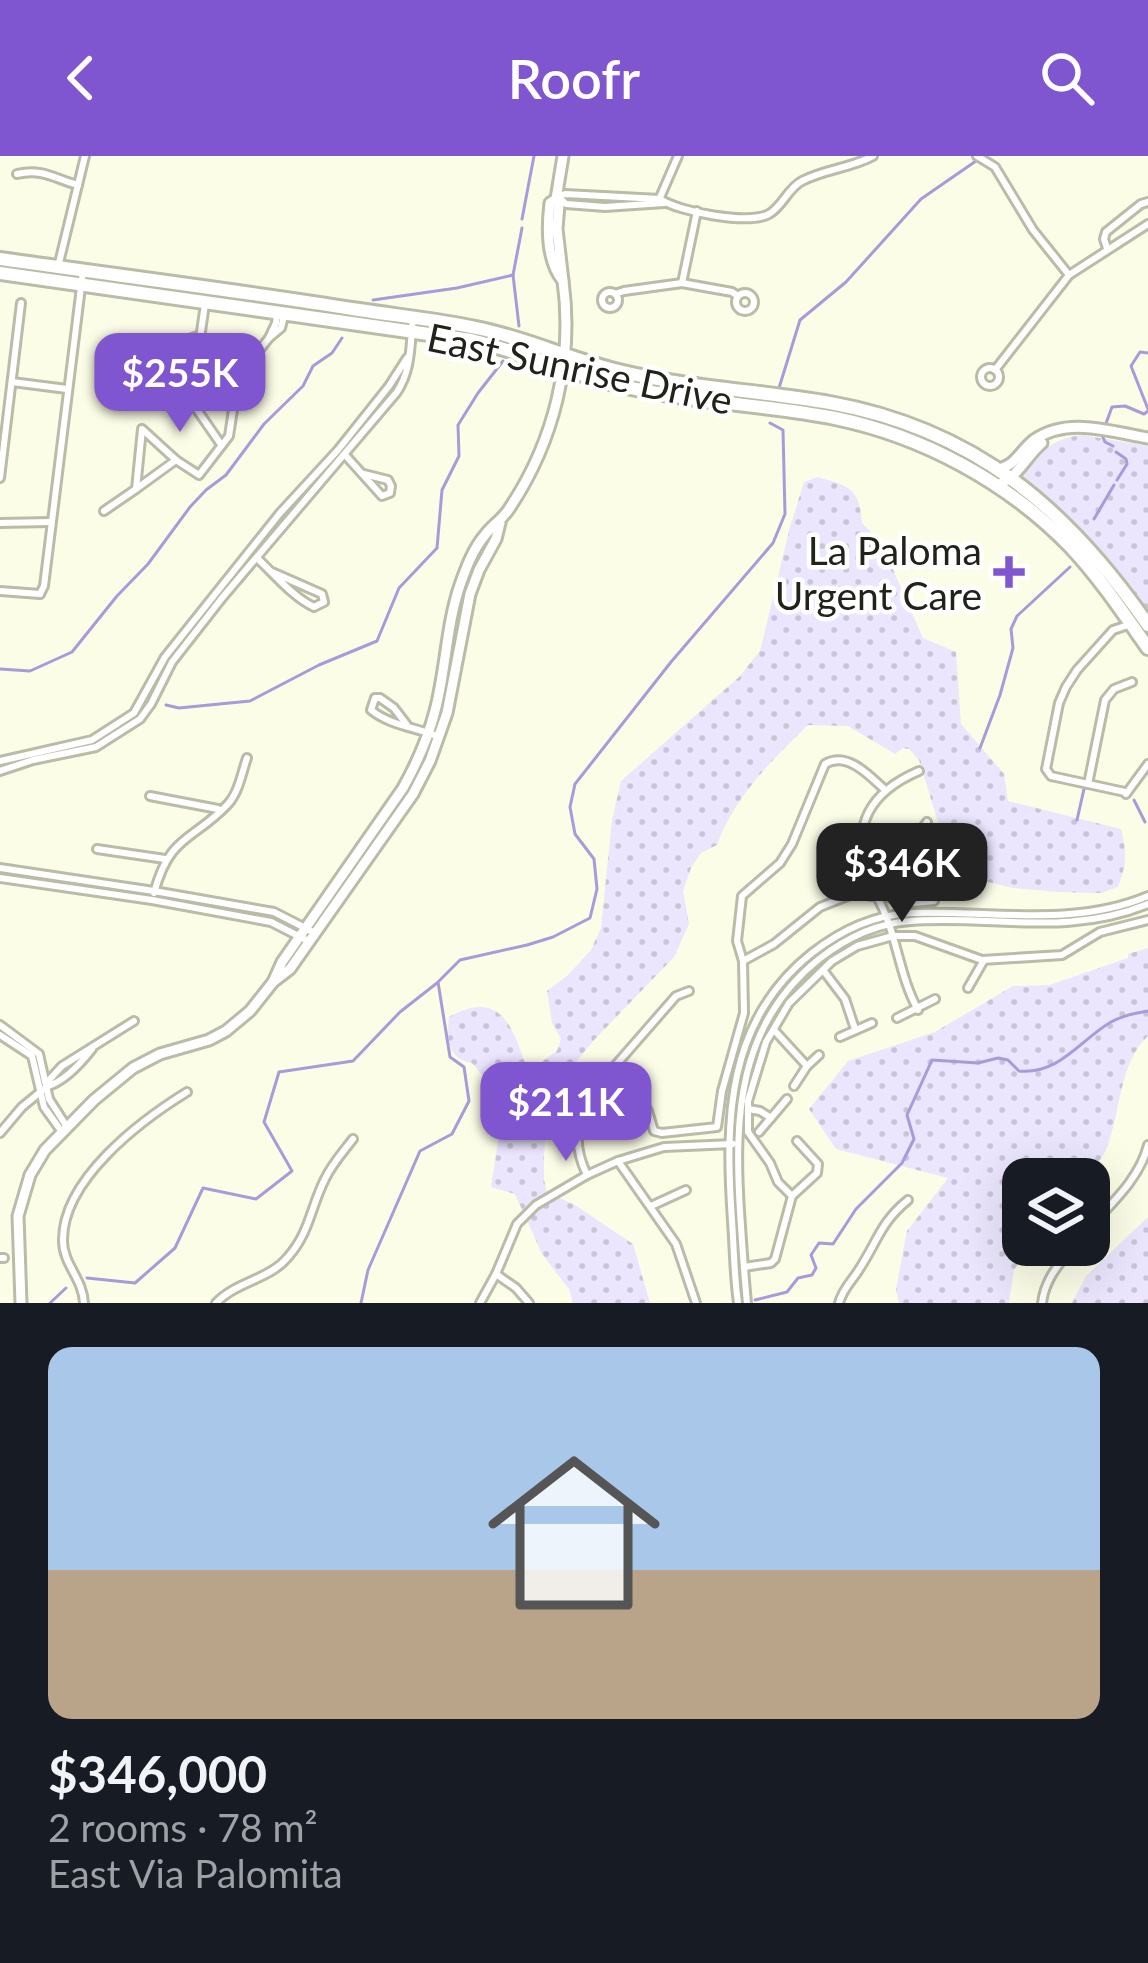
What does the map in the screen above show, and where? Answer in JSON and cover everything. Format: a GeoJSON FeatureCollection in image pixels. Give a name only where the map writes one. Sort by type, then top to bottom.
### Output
{"type":"FeatureCollection","features":[{"type":"Feature","properties":{"kind":"main road","name":"East Sunrise Drive"},"geometry":{"type":"LineString","coordinates":[[0,260],[58,267],[82,278],[205,300],[282,305]]}},
{"type":"Feature","properties":{"kind":"main road","name":"East Sunrise Drive"},"geometry":{"type":"LineString","coordinates":[[0,273],[82,278],[412,324],[503,348],[920,429],[997,469],[1063,520],[1100,558],[1148,648]]}},
{"type":"Feature","properties":{"kind":"main road","name":"East Sunrise Drive"},"geometry":{"type":"LineString","coordinates":[[855,415],[996,485],[1071,547],[1148,625]]}},
{"type":"Feature","properties":{"kind":"street"},"geometry":{"type":"LineString","coordinates":[[58,267],[85,156]]}},
{"type":"Feature","properties":{"kind":"street"},"geometry":{"type":"LineString","coordinates":[[559,250],[563,156]]}},
{"type":"Feature","properties":{"kind":"street"},"geometry":{"type":"LineString","coordinates":[[660,202],[679,156]]}},
{"type":"Feature","properties":{"kind":"street"},"geometry":{"type":"LineString","coordinates":[[563,281],[557,275],[548,224],[550,203],[566,194],[660,202],[731,218],[757,218],[773,212],[796,183],[873,156]]}},
{"type":"Feature","properties":{"kind":"street"},"geometry":{"type":"LineString","coordinates":[[977,156],[995,167],[1033,230],[1070,275]]}},
{"type":"Feature","properties":{"kind":"street"},"geometry":{"type":"LineString","coordinates":[[17,174],[45,172],[78,185]]}},
{"type":"Feature","properties":{"kind":"street"},"geometry":{"type":"LineString","coordinates":[[1107,248],[1106,232],[1148,202]]}},
{"type":"Feature","properties":{"kind":"street"},"geometry":{"type":"LineString","coordinates":[[682,283],[697,211]]}},
{"type":"Feature","properties":{"kind":"street"},"geometry":{"type":"LineString","coordinates":[[21,1303],[17,1229],[30,1174],[45,1150],[133,1068],[160,1054],[209,1040],[250,1011],[413,794],[447,713],[478,571],[500,523],[532,473],[556,406],[567,318],[564,272],[554,230],[548,224]]}},
{"type":"Feature","properties":{"kind":"street"},"geometry":{"type":"LineString","coordinates":[[995,370],[1070,275],[1148,224]]}},
{"type":"Feature","properties":{"kind":"street"},"geometry":{"type":"LineString","coordinates":[[0,591],[43,598],[82,278]]}},
{"type":"Feature","properties":{"kind":"street"},"geometry":{"type":"LineString","coordinates":[[615,295],[682,283],[738,296]]}},
{"type":"Feature","properties":{"kind":"street"},"geometry":{"type":"LineString","coordinates":[[205,300],[191,400],[220,445]]}},
{"type":"Feature","properties":{"kind":"street"},"geometry":{"type":"LineString","coordinates":[[0,478],[22,303]]}},
{"type":"Feature","properties":{"kind":"street"},"geometry":{"type":"LineString","coordinates":[[136,489],[142,429],[199,475],[229,436],[238,376],[269,338],[282,305]]}},
{"type":"Feature","properties":{"kind":"street"},"geometry":{"type":"LineString","coordinates":[[0,772],[96,747],[140,719],[172,662],[282,512],[342,453],[389,386],[409,355],[412,324]]}},
{"type":"Feature","properties":{"kind":"street"},"geometry":{"type":"LineString","coordinates":[[122,362],[201,335]]}},
{"type":"Feature","properties":{"kind":"street"},"geometry":{"type":"LineString","coordinates":[[12,382],[67,388]]}},
{"type":"Feature","properties":{"kind":"street"},"geometry":{"type":"LineString","coordinates":[[997,469],[1011,465],[1046,433],[1082,426],[1148,438]]}},
{"type":"Feature","properties":{"kind":"street"},"geometry":{"type":"LineString","coordinates":[[996,485],[1011,479],[1051,437],[1105,431]]}},
{"type":"Feature","properties":{"kind":"street"},"geometry":{"type":"LineString","coordinates":[[342,453],[377,494],[390,494],[388,480],[364,474]]}},
{"type":"Feature","properties":{"kind":"street"},"geometry":{"type":"LineString","coordinates":[[104,511],[176,460]]}},
{"type":"Feature","properties":{"kind":"street"},"geometry":{"type":"LineString","coordinates":[[0,523],[51,522]]}},
{"type":"Feature","properties":{"kind":"street"},"geometry":{"type":"LineString","coordinates":[[254,555],[272,572],[307,605],[323,602],[322,594],[272,572]]}},
{"type":"Feature","properties":{"kind":"street"},"geometry":{"type":"LineString","coordinates":[[0,761],[92,740],[134,713],[165,658],[254,555]]}},
{"type":"Feature","properties":{"kind":"street"},"geometry":{"type":"LineString","coordinates":[[1132,625],[1113,630],[1066,687],[1047,772],[1126,793],[1148,764]]}},
{"type":"Feature","properties":{"kind":"street"},"geometry":{"type":"LineString","coordinates":[[1088,784],[1105,700],[1119,685],[1132,682]]}},
{"type":"Feature","properties":{"kind":"street"},"geometry":{"type":"LineString","coordinates":[[407,724],[378,716],[370,704],[380,698],[407,724],[434,735]]}},
{"type":"Feature","properties":{"kind":"street"},"geometry":{"type":"LineString","coordinates":[[153,896],[165,859],[230,802],[247,758]]}},
{"type":"Feature","properties":{"kind":"street"},"geometry":{"type":"LineString","coordinates":[[611,1072],[639,1097],[655,1134],[715,1128],[744,1013],[743,961],[737,941],[742,896],[780,863],[828,760],[863,770],[885,790]]}},
{"type":"Feature","properties":{"kind":"street"},"geometry":{"type":"LineString","coordinates":[[867,878],[861,851],[864,825],[885,790],[919,771]]}},
{"type":"Feature","properties":{"kind":"street"},"geometry":{"type":"LineString","coordinates":[[150,796],[220,809]]}},
{"type":"Feature","properties":{"kind":"street"},"geometry":{"type":"LineString","coordinates":[[880,880],[927,822]]}},
{"type":"Feature","properties":{"kind":"street"},"geometry":{"type":"LineString","coordinates":[[98,849],[165,859]]}},
{"type":"Feature","properties":{"kind":"street"},"geometry":{"type":"LineString","coordinates":[[0,868],[51,881]]}},
{"type":"Feature","properties":{"kind":"street"},"geometry":{"type":"LineString","coordinates":[[917,1010],[905,988],[878,894],[880,880],[872,876],[862,884],[867,895],[878,894],[902,904],[934,901]]}},
{"type":"Feature","properties":{"kind":"street"},"geometry":{"type":"LineString","coordinates":[[0,878],[274,912],[308,934]]}},
{"type":"Feature","properties":{"kind":"street"},"geometry":{"type":"LineString","coordinates":[[743,961],[775,944],[820,907],[863,890]]}},
{"type":"Feature","properties":{"kind":"street"},"geometry":{"type":"LineString","coordinates":[[742,1303],[733,1144],[740,1096],[764,1026],[806,970],[850,938],[887,919],[1045,925],[1112,915],[1148,900]]}},
{"type":"Feature","properties":{"kind":"street"},"geometry":{"type":"LineString","coordinates":[[792,1196],[752,1141],[746,1123],[760,1058],[789,1004],[823,970],[857,946],[893,936],[928,938],[983,960],[1062,956],[1100,932],[1148,920]]}},
{"type":"Feature","properties":{"kind":"street"},"geometry":{"type":"LineString","coordinates":[[968,988],[983,960]]}},
{"type":"Feature","properties":{"kind":"street"},"geometry":{"type":"LineString","coordinates":[[823,970],[844,999],[855,1029]]}},
{"type":"Feature","properties":{"kind":"street"},"geometry":{"type":"LineString","coordinates":[[587,1175],[576,1143],[586,1098],[676,996],[689,991]]}},
{"type":"Feature","properties":{"kind":"street"},"geometry":{"type":"LineString","coordinates":[[897,1018],[935,1000]]}},
{"type":"Feature","properties":{"kind":"street"},"geometry":{"type":"LineString","coordinates":[[0,1133],[62,1066],[134,1021]]}},
{"type":"Feature","properties":{"kind":"street"},"geometry":{"type":"LineString","coordinates":[[840,1037],[872,1023]]}},
{"type":"Feature","properties":{"kind":"street"},"geometry":{"type":"LineString","coordinates":[[0,1024],[39,1054],[45,1089]]}},
{"type":"Feature","properties":{"kind":"street"},"geometry":{"type":"LineString","coordinates":[[775,1030],[807,1066]]}},
{"type":"Feature","properties":{"kind":"street"},"geometry":{"type":"LineString","coordinates":[[0,1035],[32,1056],[64,1129]]}},
{"type":"Feature","properties":{"kind":"street"},"geometry":{"type":"LineString","coordinates":[[794,1086],[819,1055]]}},
{"type":"Feature","properties":{"kind":"street"},"geometry":{"type":"LineString","coordinates":[[84,1303],[80,1281],[63,1245],[70,1212],[118,1141],[187,1092]]}},
{"type":"Feature","properties":{"kind":"street"},"geometry":{"type":"LineString","coordinates":[[759,1132],[787,1099]]}},
{"type":"Feature","properties":{"kind":"street"},"geometry":{"type":"LineString","coordinates":[[748,1109],[770,1118]]}},
{"type":"Feature","properties":{"kind":"street"},"geometry":{"type":"LineString","coordinates":[[0,1144],[7,1124]]}},
{"type":"Feature","properties":{"kind":"street"},"geometry":{"type":"LineString","coordinates":[[216,1303],[279,1267],[291,1254],[305,1233],[324,1180],[353,1139]]}},
{"type":"Feature","properties":{"kind":"street"},"geometry":{"type":"LineString","coordinates":[[739,1268],[775,1259],[792,1196],[817,1173],[819,1167],[797,1141]]}},
{"type":"Feature","properties":{"kind":"street"},"geometry":{"type":"LineString","coordinates":[[480,1303],[517,1224],[536,1205],[618,1161],[664,1147],[733,1144]]}},
{"type":"Feature","properties":{"kind":"street"},"geometry":{"type":"LineString","coordinates":[[1110,1204],[1144,1162],[1148,1145]]}},
{"type":"Feature","properties":{"kind":"street"},"geometry":{"type":"LineString","coordinates":[[618,1161],[676,1244],[696,1303]]}},
{"type":"Feature","properties":{"kind":"street"},"geometry":{"type":"LineString","coordinates":[[650,1206],[686,1190]]}},
{"type":"Feature","properties":{"kind":"street"},"geometry":{"type":"LineString","coordinates":[[839,1303],[879,1231],[908,1199]]}},
{"type":"Feature","properties":{"kind":"street"},"geometry":{"type":"LineString","coordinates":[[1042,1303],[1044,1287],[1057,1266]]}},
{"type":"Feature","properties":{"kind":"street"},"geometry":{"type":"LineString","coordinates":[[496,1274],[529,1303]]}},
{"type":"Feature","properties":{"kind":"shaded area"},"geometry":{"type":"Polygon","coordinates":[[[1082,435],[1148,446],[1148,625],[1020,476],[1047,448],[1082,435]]]}},
{"type":"Feature","properties":{"kind":"shaded area"},"geometry":{"type":"Polygon","coordinates":[[[818,477],[845,486],[855,495],[862,523],[881,542],[923,638],[956,652],[961,724],[1004,774],[1008,801],[1121,829],[1125,858],[1121,879],[1118,887],[1101,893],[1013,888],[984,881],[942,835],[919,760],[909,749],[895,754],[848,726],[808,725],[755,780],[717,845],[701,853],[691,868],[683,891],[689,924],[674,957],[550,1093],[544,1154],[547,1192],[633,1244],[650,1303],[573,1303],[569,1289],[542,1254],[515,1194],[491,1187],[504,1102],[472,1063],[453,1052],[449,1017],[467,1009],[494,1010],[511,1028],[528,1071],[557,1051],[561,1039],[552,1023],[547,991],[591,950],[601,928],[612,820],[621,781],[739,677],[760,651],[804,482],[818,477]]]}},
{"type":"Feature","properties":{"kind":"shaded area"},"geometry":{"type":"Polygon","coordinates":[[[1148,948],[1148,1036],[1131,1059],[1101,1158],[1002,1158],[1002,1266],[1017,1266],[1009,1303],[899,1303],[896,1289],[907,1231],[948,1178],[836,1149],[809,1109],[848,1061],[935,1032],[1013,986],[1050,985],[1128,958],[1148,948]]]}},
{"type":"Feature","properties":{"kind":"shaded area"},"geometry":{"type":"Polygon","coordinates":[[[1148,1217],[1148,1303],[1072,1303],[1086,1276],[1097,1266],[1110,1266],[1110,1253],[1148,1217]]]}},
{"type":"Feature","properties":{"kind":"waterway"},"geometry":{"type":"LineString","coordinates":[[522,219],[534,156]]}},
{"type":"Feature","properties":{"kind":"waterway"},"geometry":{"type":"LineString","coordinates":[[779,388],[800,320],[846,282],[921,199],[976,161]]}},
{"type":"Feature","properties":{"kind":"waterway"},"geometry":{"type":"LineString","coordinates":[[519,326],[513,275],[522,228]]}},
{"type":"Feature","properties":{"kind":"waterway"},"geometry":{"type":"LineString","coordinates":[[373,300],[513,275]]}},
{"type":"Feature","properties":{"kind":"waterway"},"geometry":{"type":"LineString","coordinates":[[0,669],[30,671],[72,652],[190,507],[226,475],[264,424],[303,386],[313,366],[332,353],[342,338]]}},
{"type":"Feature","properties":{"kind":"waterway"},"geometry":{"type":"LineString","coordinates":[[1148,353],[1140,352],[1131,366],[1148,409]]}},
{"type":"Feature","properties":{"kind":"waterway"},"geometry":{"type":"LineString","coordinates":[[166,705],[179,708],[250,701],[377,641],[399,588],[437,548],[442,490],[459,456],[458,425],[503,361]]}},
{"type":"Feature","properties":{"kind":"waterway"},"geometry":{"type":"LineString","coordinates":[[1105,426],[1112,407],[1148,411]]}},
{"type":"Feature","properties":{"kind":"waterway"},"geometry":{"type":"LineString","coordinates":[[361,1303],[368,1270],[420,1151],[452,1134],[469,1101],[464,1067],[450,1057],[438,982],[460,960],[553,937],[590,918],[597,889],[594,859],[575,834],[570,807],[575,784],[773,543],[785,514],[783,430],[770,423]]}},
{"type":"Feature","properties":{"kind":"waterway"},"geometry":{"type":"LineString","coordinates":[[1102,435],[1113,446]]}},
{"type":"Feature","properties":{"kind":"waterway"},"geometry":{"type":"LineString","coordinates":[[1116,452],[1127,464],[1117,480]]}},
{"type":"Feature","properties":{"kind":"waterway"},"geometry":{"type":"LineString","coordinates":[[1094,519],[1114,485]]}},
{"type":"Feature","properties":{"kind":"waterway"},"geometry":{"type":"LineString","coordinates":[[980,748],[1000,695],[1017,616],[1070,567]]}},
{"type":"Feature","properties":{"kind":"waterway"},"geometry":{"type":"LineString","coordinates":[[1077,820],[1084,789]]}},
{"type":"Feature","properties":{"kind":"waterway"},"geometry":{"type":"LineString","coordinates":[[1134,800],[1145,822]]}},
{"type":"Feature","properties":{"kind":"waterway"},"geometry":{"type":"LineString","coordinates":[[87,1278],[135,1283],[175,1248],[203,1188],[256,1199],[292,1171],[264,1122],[279,1072],[353,1061],[400,1012],[437,983]]}},
{"type":"Feature","properties":{"kind":"waterway"},"geometry":{"type":"LineString","coordinates":[[755,1300],[787,1292],[798,1278],[812,1275],[816,1268],[811,1255],[819,1243],[833,1244],[856,1209],[902,1163],[914,1139],[907,1115],[932,1060],[978,1063],[998,1058],[1019,1071],[1033,1071],[1058,1062],[1111,1022],[1148,1011]]}},
{"type":"Feature","properties":{"kind":"waterway"},"geometry":{"type":"LineString","coordinates":[[50,1303],[66,1288]]}},
{"type":"Feature","properties":{"kind":"place","name":"La Paloma Urgent Care"},"geometry":{"type":"Point","coordinates":[1009,572]}}]}
